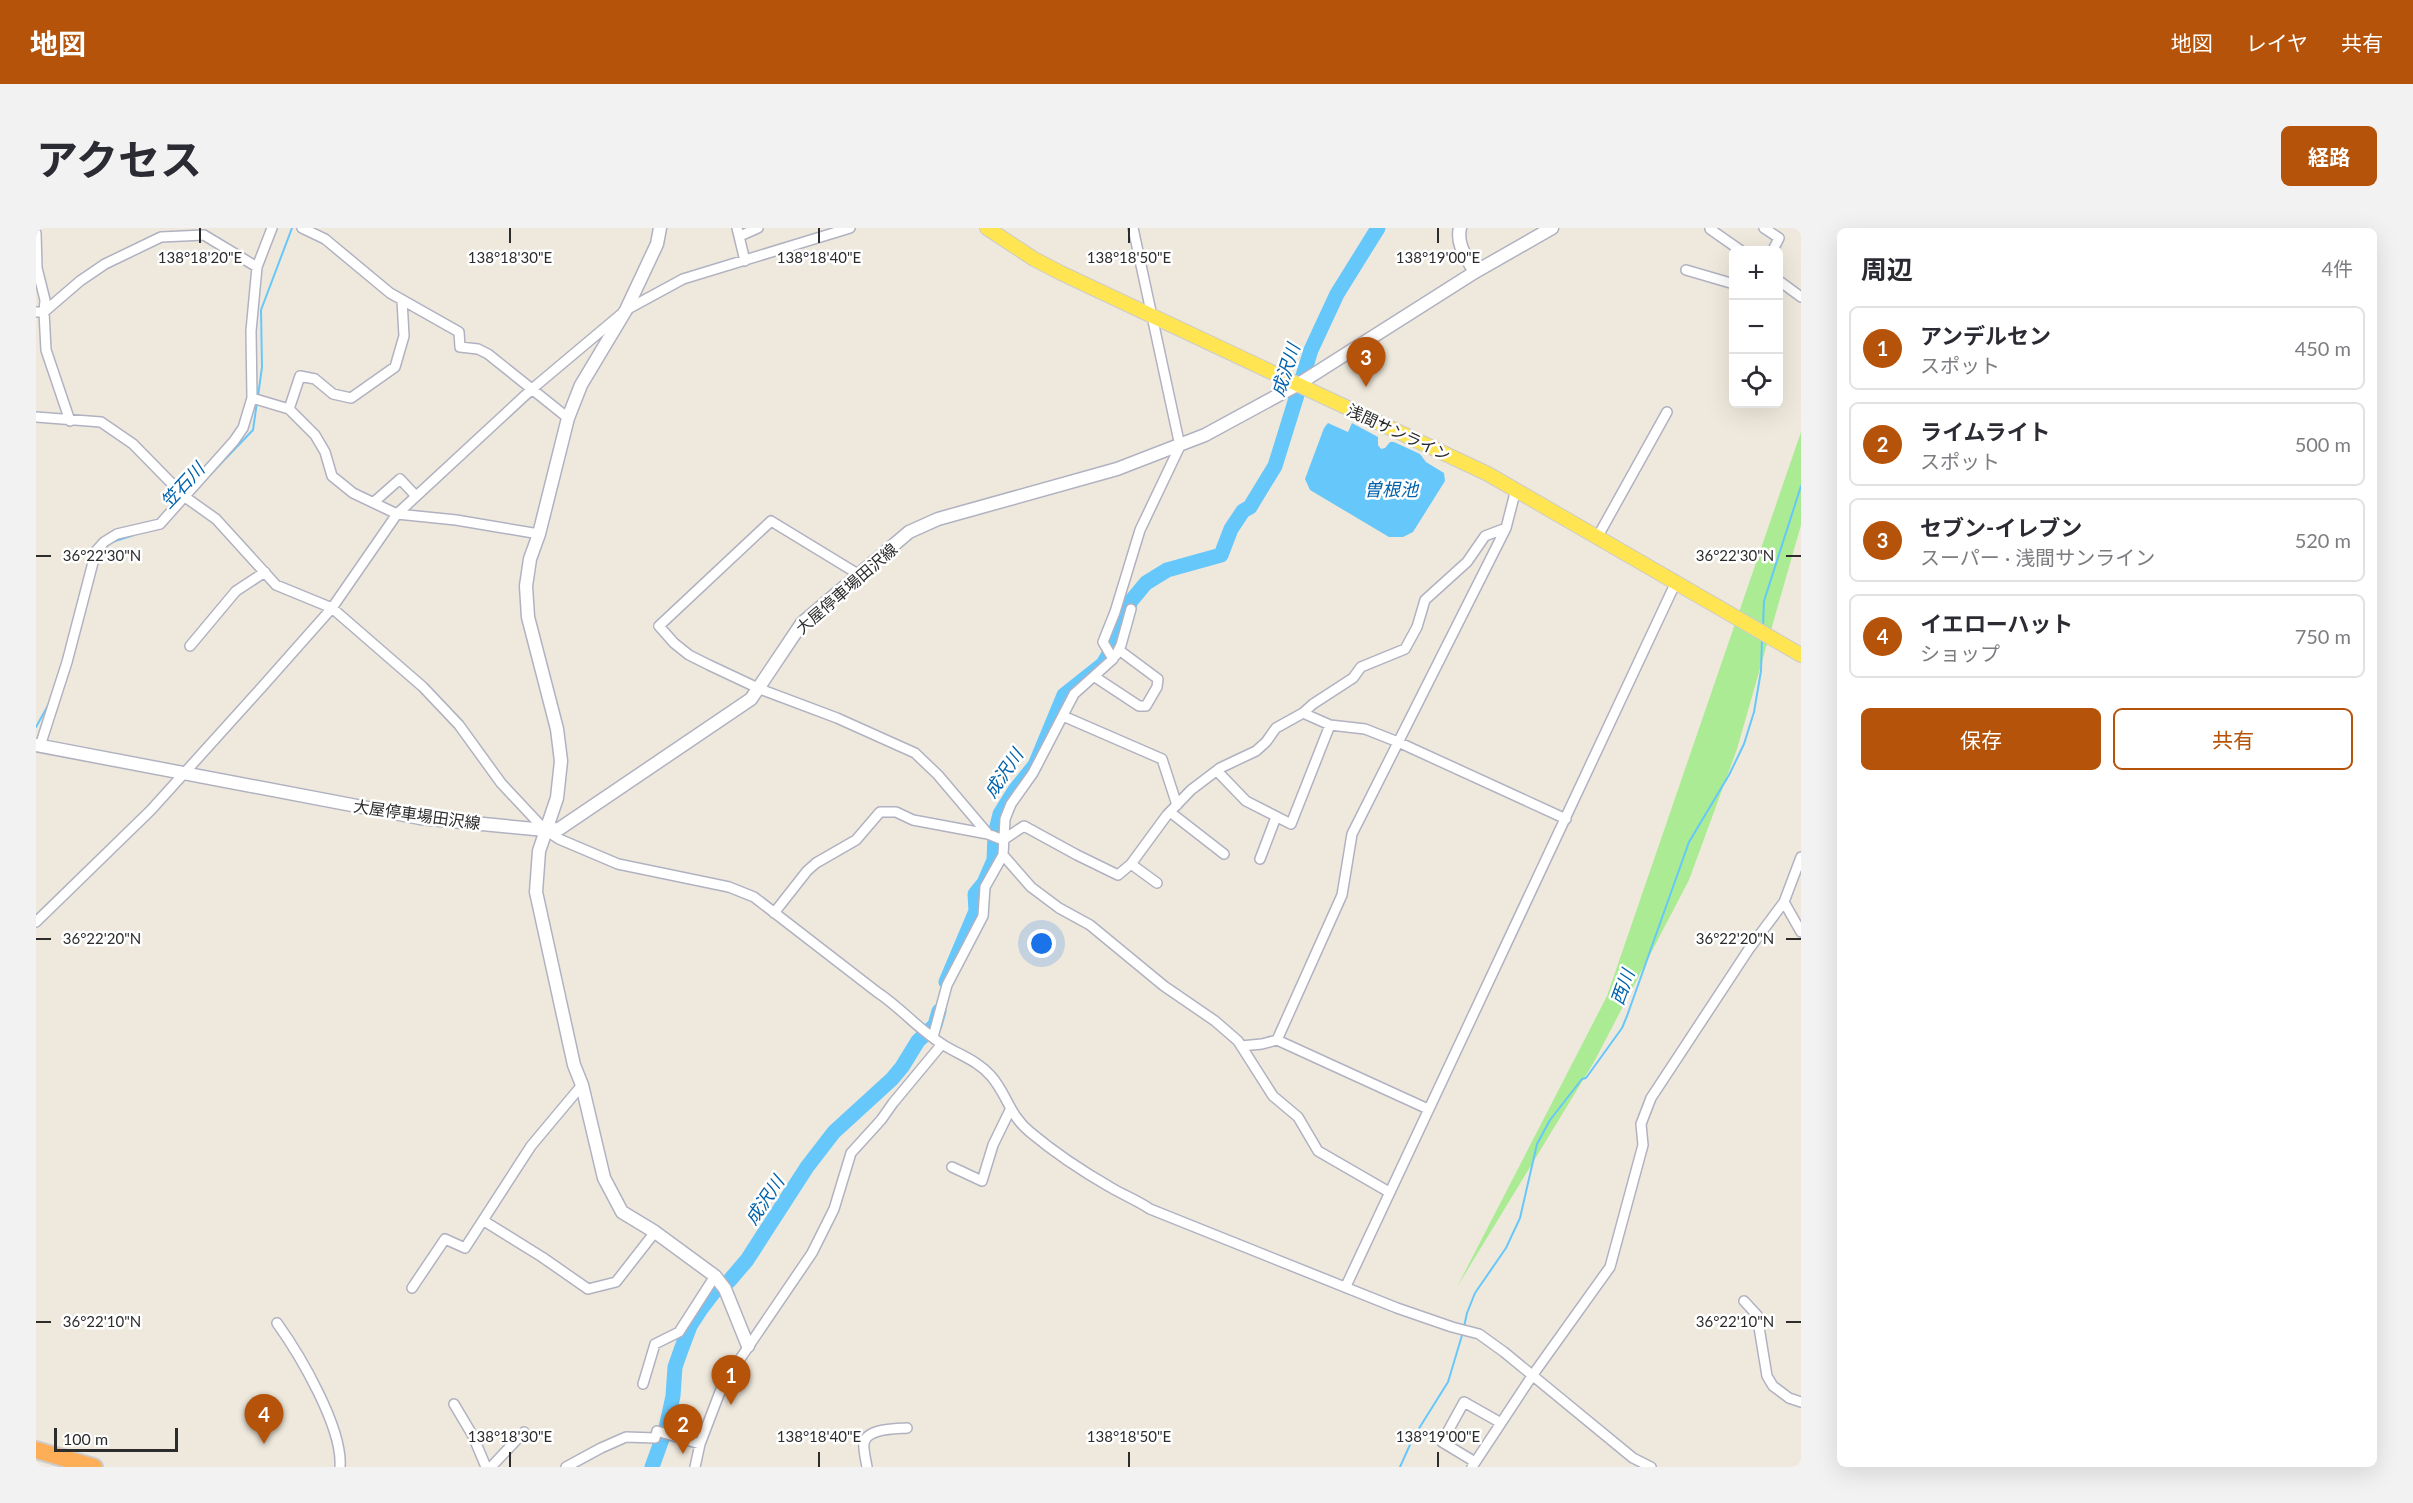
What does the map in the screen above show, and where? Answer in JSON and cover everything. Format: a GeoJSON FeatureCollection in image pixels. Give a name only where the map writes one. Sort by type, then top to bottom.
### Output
{"type":"FeatureCollection","features":[{"type":"Feature","properties":{"kind":"highway"},"geometry":{"type":"LineString","coordinates":[[36,1450],[94,1467]]}},
{"type":"Feature","properties":{"kind":"main road"},"geometry":{"type":"LineString","coordinates":[[660,228],[657,244],[626,310],[581,385],[568,418],[539,534],[527,572],[526,602],[557,729],[561,761],[557,798],[545,830],[537,867],[536,892],[574,1065],[582,1085],[604,1178],[611,1193],[622,1212],[655,1232],[719,1281],[748,1346]]}},
{"type":"Feature","properties":{"kind":"main road","name":"浅間サンライン"},"geometry":{"type":"LineString","coordinates":[[987,228],[1048,267],[1152,317],[1304,383],[1516,489],[1801,655]]}},
{"type":"Feature","properties":{"kind":"main road"},"geometry":{"type":"LineString","coordinates":[[1460,228],[1458,238],[1461,247],[1476,272]]}},
{"type":"Feature","properties":{"kind":"main road","name":"大屋停車場田沢線"},"geometry":{"type":"LineString","coordinates":[[38,746],[420,818],[545,830],[559,829],[751,699],[760,689],[792,635],[802,623],[909,532],[938,519],[1117,470],[1205,435],[1304,383],[1476,272],[1552,228]]}},
{"type":"Feature","properties":{"kind":"street"},"geometry":{"type":"LineString","coordinates":[[38,746],[67,662],[96,551],[104,542],[117,534],[160,524],[243,428],[252,398],[250,331],[257,267],[272,228]]}},
{"type":"Feature","properties":{"kind":"street"},"geometry":{"type":"LineString","coordinates":[[745,261],[739,232],[758,228]]}},
{"type":"Feature","properties":{"kind":"street"},"geometry":{"type":"LineString","coordinates":[[36,922],[151,810],[332,608],[397,514],[532,389],[626,310],[683,279],[850,228]]}},
{"type":"Feature","properties":{"kind":"street"},"geometry":{"type":"LineString","coordinates":[[1095,677],[1138,706],[1146,706],[1157,687],[1158,679],[1115,655],[1103,642],[1116,612],[1140,530],[1180,446],[1133,228]]}},
{"type":"Feature","properties":{"kind":"street"},"geometry":{"type":"LineString","coordinates":[[1764,228],[1779,238],[1775,246]]}},
{"type":"Feature","properties":{"kind":"street"},"geometry":{"type":"LineString","coordinates":[[307,229],[325,239],[402,300],[459,332],[460,346],[488,354],[568,418]]}},
{"type":"Feature","properties":{"kind":"street"},"geometry":{"type":"LineString","coordinates":[[1709,229],[1734,246]]}},
{"type":"Feature","properties":{"kind":"street"},"geometry":{"type":"LineString","coordinates":[[36,233],[37,268],[45,300],[40,312],[46,350],[70,421]]}},
{"type":"Feature","properties":{"kind":"street"},"geometry":{"type":"LineString","coordinates":[[40,312],[105,264],[161,237],[204,235],[257,267]]}},
{"type":"Feature","properties":{"kind":"street"},"geometry":{"type":"LineString","coordinates":[[1686,270],[1729,283]]}},
{"type":"Feature","properties":{"kind":"street"},"geometry":{"type":"LineString","coordinates":[[1783,283],[1801,297]]}},
{"type":"Feature","properties":{"kind":"street"},"geometry":{"type":"LineString","coordinates":[[289,409],[300,376],[315,379],[333,394],[351,399],[395,367],[404,336],[402,300]]}},
{"type":"Feature","properties":{"kind":"street"},"geometry":{"type":"LineString","coordinates":[[252,398],[289,409],[315,435],[325,452],[332,476],[353,493],[397,514],[456,520],[539,534]]}},
{"type":"Feature","properties":{"kind":"street"},"geometry":{"type":"LineString","coordinates":[[1598,536],[1667,412]]}},
{"type":"Feature","properties":{"kind":"street"},"geometry":{"type":"LineString","coordinates":[[36,417],[100,422],[133,444],[185,497],[216,519],[276,585],[332,608],[423,687],[459,725],[501,783],[545,830],[559,839],[618,864],[729,887],[754,897],[894,1003],[942,1044],[966,1055],[983,1068],[993,1079],[1010,1110],[1028,1131],[1073,1165],[1150,1209],[1441,1323],[1479,1334],[1504,1352],[1631,1463],[1651,1467]]}},
{"type":"Feature","properties":{"kind":"street"},"geometry":{"type":"LineString","coordinates":[[374,502],[400,479],[416,496]]}},
{"type":"Feature","properties":{"kind":"street"},"geometry":{"type":"LineString","coordinates":[[1277,1040],[1342,895],[1352,834],[1506,528],[1516,489]]}},
{"type":"Feature","properties":{"kind":"street"},"geometry":{"type":"LineString","coordinates":[[858,574],[771,521],[659,626],[674,644],[689,655],[760,689],[857,726],[915,753],[938,775],[988,834]]}},
{"type":"Feature","properties":{"kind":"street"},"geometry":{"type":"LineString","coordinates":[[1000,839],[1024,826],[1118,875],[1131,864],[1191,790],[1217,771],[1256,750],[1266,742],[1276,728],[1303,713],[1353,678],[1361,667],[1391,652],[1405,649],[1417,627],[1425,600],[1467,562],[1485,536],[1506,528]]}},
{"type":"Feature","properties":{"kind":"street"},"geometry":{"type":"LineString","coordinates":[[190,646],[236,591],[265,572]]}},
{"type":"Feature","properties":{"kind":"street"},"geometry":{"type":"LineString","coordinates":[[1346,1286],[1676,582]]}},
{"type":"Feature","properties":{"kind":"street"},"geometry":{"type":"LineString","coordinates":[[1131,609],[1115,655],[1095,677],[1074,694],[1033,773],[1011,804],[1000,839],[1003,855],[1031,887],[1059,908],[1090,926],[1164,986],[1215,1021],[1241,1046],[1273,1096],[1298,1117],[1318,1151],[1389,1192]]}},
{"type":"Feature","properties":{"kind":"street"},"geometry":{"type":"LineString","coordinates":[[1303,713],[1330,725],[1365,729],[1398,742],[1566,819]]}},
{"type":"Feature","properties":{"kind":"street"},"geometry":{"type":"LineString","coordinates":[[1063,716],[1162,759],[1174,809],[1224,854]]}},
{"type":"Feature","properties":{"kind":"street"},"geometry":{"type":"LineString","coordinates":[[1217,771],[1246,801],[1291,825],[1330,725]]}},
{"type":"Feature","properties":{"kind":"street"},"geometry":{"type":"LineString","coordinates":[[774,913],[807,871],[816,863],[856,840],[879,812],[896,812],[913,820],[988,834],[1000,839]]}},
{"type":"Feature","properties":{"kind":"street"},"geometry":{"type":"LineString","coordinates":[[1260,860],[1276,817]]}},
{"type":"Feature","properties":{"kind":"street"},"geometry":{"type":"LineString","coordinates":[[931,1035],[947,985],[982,916],[985,887],[1003,855]]}},
{"type":"Feature","properties":{"kind":"street"},"geometry":{"type":"LineString","coordinates":[[1501,1423],[1464,1402],[1442,1442],[1473,1464],[1501,1423],[1532,1376],[1610,1268],[1642,1144],[1641,1124],[1651,1098],[1749,949],[1784,902],[1801,857]]}},
{"type":"Feature","properties":{"kind":"street"},"geometry":{"type":"LineString","coordinates":[[1131,864],[1157,884]]}},
{"type":"Feature","properties":{"kind":"street"},"geometry":{"type":"LineString","coordinates":[[1784,902],[1801,932]]}},
{"type":"Feature","properties":{"kind":"street"},"geometry":{"type":"LineString","coordinates":[[1241,1046],[1277,1040],[1428,1109]]}},
{"type":"Feature","properties":{"kind":"street"},"geometry":{"type":"LineString","coordinates":[[695,1467],[700,1444],[723,1384],[812,1253],[834,1209],[851,1153],[881,1120],[942,1044]]}},
{"type":"Feature","properties":{"kind":"street"},"geometry":{"type":"LineString","coordinates":[[412,1288],[445,1239],[465,1248],[531,1146],[582,1085]]}},
{"type":"Feature","properties":{"kind":"street"},"geometry":{"type":"LineString","coordinates":[[952,1167],[982,1182],[993,1144],[1010,1110]]}},
{"type":"Feature","properties":{"kind":"street"},"geometry":{"type":"LineString","coordinates":[[483,1221],[542,1257],[588,1289],[616,1282],[655,1232]]}},
{"type":"Feature","properties":{"kind":"street"},"geometry":{"type":"LineString","coordinates":[[642,1384],[655,1344],[679,1332],[719,1281]]}},
{"type":"Feature","properties":{"kind":"street"},"geometry":{"type":"LineString","coordinates":[[1744,1301],[1757,1315],[1767,1376],[1773,1386],[1789,1398],[1801,1402]]}},
{"type":"Feature","properties":{"kind":"street"},"geometry":{"type":"LineString","coordinates":[[277,1323],[303,1363],[324,1406],[341,1454],[340,1467]]}},
{"type":"Feature","properties":{"kind":"street"},"geometry":{"type":"LineString","coordinates":[[454,1404],[473,1436],[486,1467]]}},
{"type":"Feature","properties":{"kind":"street"},"geometry":{"type":"LineString","coordinates":[[867,1467],[864,1443],[867,1437],[872,1433],[907,1428]]}},
{"type":"Feature","properties":{"kind":"street"},"geometry":{"type":"LineString","coordinates":[[566,1467],[626,1437],[655,1438],[657,1431],[700,1444]]}},
{"type":"Feature","properties":{"kind":"street"},"geometry":{"type":"LineString","coordinates":[[491,1467],[524,1432]]}},
{"type":"Feature","properties":{"kind":"green space"},"geometry":{"type":"Polygon","coordinates":[[[1801,432],[1801,525],[1737,749],[1689,880],[1594,1062],[1457,1287],[1607,996],[1801,432]]]}},
{"type":"Feature","properties":{"kind":"water","name":"曽根池"},"geometry":{"type":"Polygon","coordinates":[[[1328,423],[1348,432],[1352,423],[1378,437],[1378,445],[1381,449],[1390,442],[1394,442],[1420,454],[1426,462],[1444,473],[1445,481],[1413,532],[1403,537],[1389,537],[1310,490],[1305,479],[1324,428],[1328,423]]]}},
{"type":"Feature","properties":{"kind":"waterway","name":"笠石川"},"geometry":{"type":"LineString","coordinates":[[258,396],[262,367],[261,310],[292,228]]}},
{"type":"Feature","properties":{"kind":"waterway","name":"成沢川"},"geometry":{"type":"LineString","coordinates":[[946,982],[976,911],[975,894],[984,883],[994,860],[995,834],[1000,814],[1035,765],[1064,695],[1103,664],[1113,647],[1131,601],[1146,583],[1167,570],[1221,555],[1231,529],[1243,511],[1250,507],[1275,466],[1311,350],[1337,294],[1378,228]]}},
{"type":"Feature","properties":{"kind":"waterway","name":"笠石川"},"geometry":{"type":"LineString","coordinates":[[206,479],[253,430],[257,402]]}},
{"type":"Feature","properties":{"kind":"waterway","name":"西川"},"geometry":{"type":"LineString","coordinates":[[1763,627],[1764,601],[1801,486]]}},
{"type":"Feature","properties":{"kind":"waterway","name":"笠石川"},"geometry":{"type":"LineString","coordinates":[[98,559],[109,543],[134,535]]}},
{"type":"Feature","properties":{"kind":"waterway","name":"西川"},"geometry":{"type":"LineString","coordinates":[[1464,1327],[1475,1293],[1506,1248],[1520,1218],[1537,1144],[1550,1120],[1582,1079],[1586,1078],[1622,1028],[1689,842],[1729,775],[1744,744],[1754,712],[1761,671],[1762,639]]}},
{"type":"Feature","properties":{"kind":"waterway","name":"笠石川"},"geometry":{"type":"LineString","coordinates":[[36,727],[51,700]]}},
{"type":"Feature","properties":{"kind":"waterway","name":"成沢川"},"geometry":{"type":"LineString","coordinates":[[652,1467],[666,1428],[673,1396],[675,1367],[690,1326],[714,1292],[729,1281],[747,1260],[807,1167],[834,1132],[892,1079],[918,1041],[935,1025],[939,1011]]}},
{"type":"Feature","properties":{"kind":"waterway","name":"西川"},"geometry":{"type":"LineString","coordinates":[[1400,1467],[1413,1438],[1448,1382],[1463,1332]]}},
{"type":"Feature","properties":{"kind":"place","name":"セブン-イレブン"},"geometry":{"type":"Point","coordinates":[1366,387]}},
{"type":"Feature","properties":{"kind":"place","name":"アンデルセン"},"geometry":{"type":"Point","coordinates":[731,1405]}},
{"type":"Feature","properties":{"kind":"place","name":"イエローハット"},"geometry":{"type":"Point","coordinates":[264,1444]}},
{"type":"Feature","properties":{"kind":"place","name":"ライムライト"},"geometry":{"type":"Point","coordinates":[683,1454]}}]}
